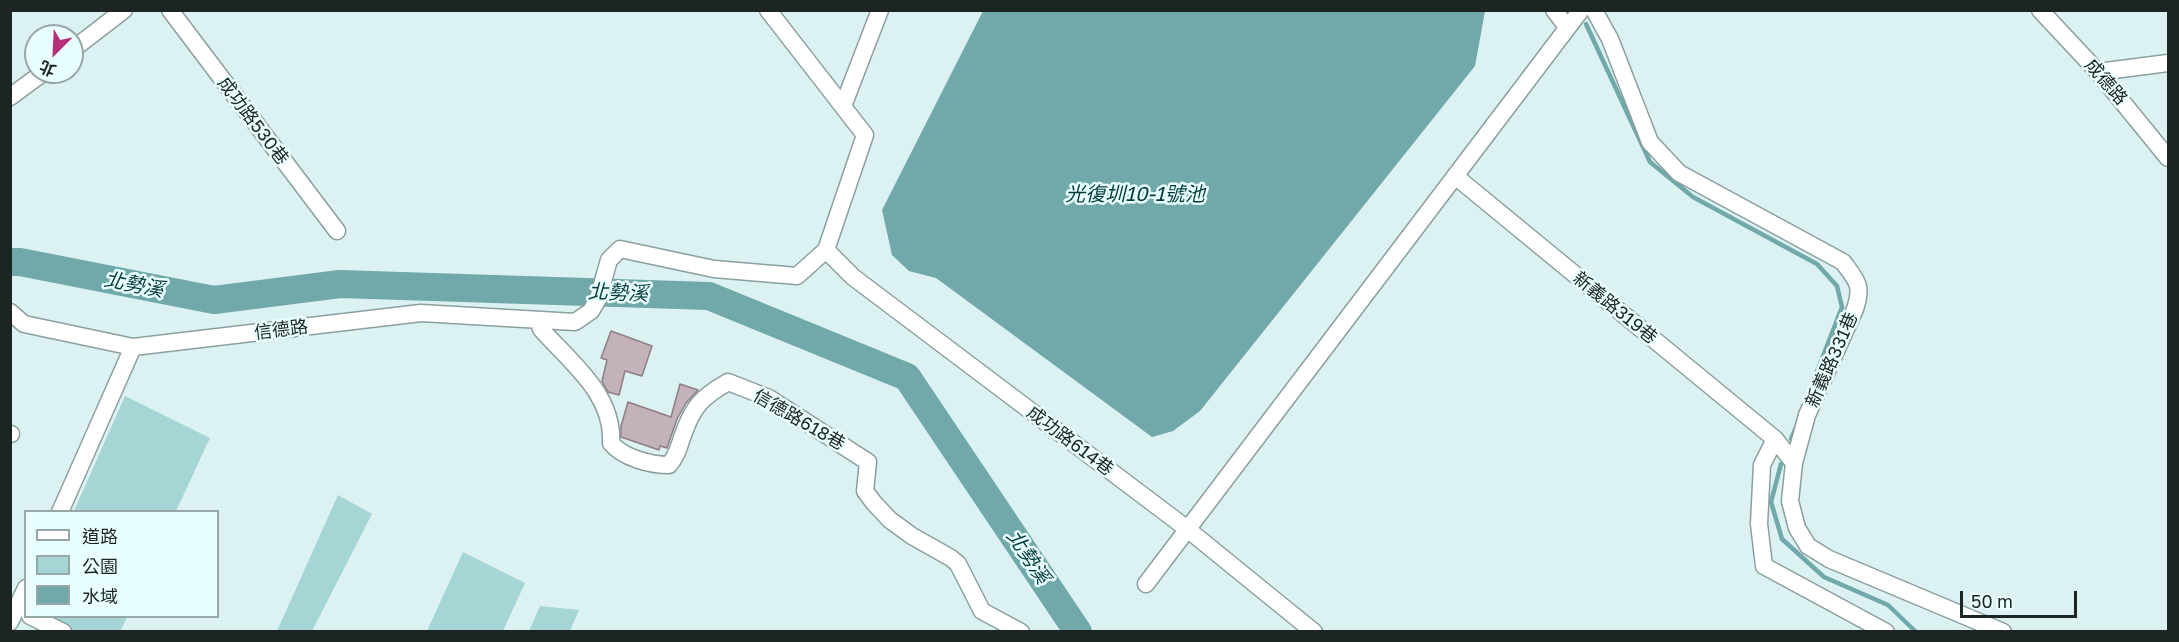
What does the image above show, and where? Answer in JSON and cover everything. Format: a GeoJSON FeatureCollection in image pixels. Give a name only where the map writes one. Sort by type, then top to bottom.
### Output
{"type":"FeatureCollection","features":[{"type":"Feature","properties":{"kind":"street"},"geometry":{"type":"LineString","coordinates":[[84,41],[124,10]]}},
{"type":"Feature","properties":{"kind":"street","name":"成功路530巷"},"geometry":{"type":"LineString","coordinates":[[170,10],[337,231]]}},
{"type":"Feature","properties":{"kind":"street"},"geometry":{"type":"LineString","coordinates":[[768,10],[865,135],[826,250]]}},
{"type":"Feature","properties":{"kind":"street"},"geometry":{"type":"LineString","coordinates":[[843,106],[880,10]]}},
{"type":"Feature","properties":{"kind":"street"},"geometry":{"type":"LineString","coordinates":[[1554,10],[1567,27]]}},
{"type":"Feature","properties":{"kind":"street"},"geometry":{"type":"LineString","coordinates":[[1146,584],[1186,528],[1581,10]]}},
{"type":"Feature","properties":{"kind":"street","name":"新義路331巷"},"geometry":{"type":"LineString","coordinates":[[1594,10],[1610,39],[1650,142],[1679,173],[1843,262],[1855,278],[1860,293],[1855,309],[1807,415],[1794,463],[1790,501],[1797,528],[1808,546],[1829,559],[2003,632]]}},
{"type":"Feature","properties":{"kind":"street","name":"成德路"},"geometry":{"type":"LineString","coordinates":[[2044,12],[2098,72],[2169,158]]}},
{"type":"Feature","properties":{"kind":"street"},"geometry":{"type":"LineString","coordinates":[[2098,72],[2169,63]]}},
{"type":"Feature","properties":{"kind":"street"},"geometry":{"type":"LineString","coordinates":[[10,97],[28,84]]}},
{"type":"Feature","properties":{"kind":"street","name":"新義路319巷"},"geometry":{"type":"LineString","coordinates":[[1455,176],[1776,440],[1794,463]]}},
{"type":"Feature","properties":{"kind":"street","name":"信德路"},"geometry":{"type":"LineString","coordinates":[[10,312],[24,324],[133,347],[421,313],[575,322],[591,311],[598,299],[609,260],[620,249],[714,269],[796,276],[826,250]]}},
{"type":"Feature","properties":{"kind":"street","name":"成功路614巷"},"geometry":{"type":"LineString","coordinates":[[826,250],[853,278],[1186,528],[1314,632]]}},
{"type":"Feature","properties":{"kind":"street","name":"信德路618巷"},"geometry":{"type":"LineString","coordinates":[[539,321],[541,329],[587,377],[607,410],[612,431],[611,443],[617,450],[658,465],[669,465],[676,458],[694,410],[706,395],[728,382],[768,398],[868,462],[865,491],[874,503],[890,520],[912,536],[958,564],[982,611],[1021,632]]}},
{"type":"Feature","properties":{"kind":"street"},"geometry":{"type":"LineString","coordinates":[[61,510],[133,347]]}},
{"type":"Feature","properties":{"kind":"street"},"geometry":{"type":"LineString","coordinates":[[1776,440],[1762,465],[1759,524],[1764,566],[1886,632]]}},
{"type":"Feature","properties":{"kind":"street"},"geometry":{"type":"LineString","coordinates":[[19,614],[24,595]]}},
{"type":"Feature","properties":{"kind":"street"},"geometry":{"type":"LineString","coordinates":[[29,618],[63,632]]}},
{"type":"Feature","properties":{"kind":"green space"},"geometry":{"type":"Polygon","coordinates":[[[125,396],[210,438],[176,510],[74,510],[125,396]]]}},
{"type":"Feature","properties":{"kind":"green space"},"geometry":{"type":"Polygon","coordinates":[[[338,495],[372,514],[312,631],[277,631],[338,495]]]}},
{"type":"Feature","properties":{"kind":"green space"},"geometry":{"type":"Polygon","coordinates":[[[463,552],[525,583],[503,631],[427,631],[463,552]]]}},
{"type":"Feature","properties":{"kind":"green space"},"geometry":{"type":"Polygon","coordinates":[[[540,606],[579,610],[570,631],[529,631],[540,606]]]}},
{"type":"Feature","properties":{"kind":"green space"},"geometry":{"type":"Polygon","coordinates":[[[42,618],[127,618],[120,632],[62,631],[42,618]]]}},
{"type":"Feature","properties":{"kind":"water","name":"光復圳10-1號池"},"geometry":{"type":"Polygon","coordinates":[[[983,11],[1485,11],[1475,66],[1200,411],[1173,431],[1152,437],[936,278],[909,271],[892,255],[882,210],[983,11]]]}},
{"type":"Feature","properties":{"kind":"building"},"geometry":{"type":"Polygon","coordinates":[[[611,331],[652,346],[642,376],[625,371],[619,395],[608,392],[602,381],[607,360],[601,358],[611,331]]]}},
{"type":"Feature","properties":{"kind":"building"},"geometry":{"type":"Polygon","coordinates":[[[680,384],[698,390],[686,403],[677,419],[667,448],[660,446],[659,450],[621,437],[621,426],[628,402],[671,417],[680,384]]]}},
{"type":"Feature","properties":{"kind":"waterway"},"geometry":{"type":"LineString","coordinates":[[1586,24],[1650,162],[1693,197],[1817,264],[1837,286],[1842,307],[1813,382]]}},
{"type":"Feature","properties":{"kind":"waterway","name":"北勢溪"},"geometry":{"type":"LineString","coordinates":[[10,262],[20,262],[214,300],[340,284],[709,296],[907,377],[1078,632]]}},
{"type":"Feature","properties":{"kind":"waterway"},"geometry":{"type":"LineString","coordinates":[[1791,439],[1796,427]]}},
{"type":"Feature","properties":{"kind":"waterway"},"geometry":{"type":"LineString","coordinates":[[1781,464],[1771,502],[1782,539],[1824,577],[1888,605],[1916,632]]}}]}
